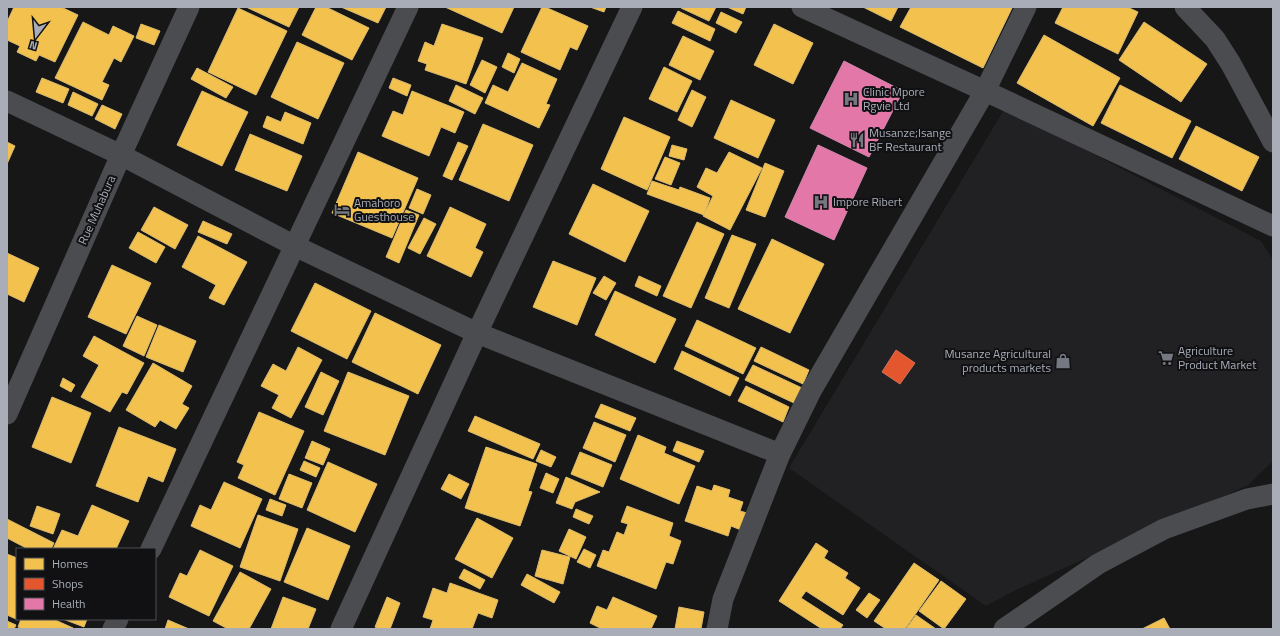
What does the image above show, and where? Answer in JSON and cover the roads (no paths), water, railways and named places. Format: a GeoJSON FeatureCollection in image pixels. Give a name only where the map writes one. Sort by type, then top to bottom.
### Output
{"type":"FeatureCollection","features":[{"type":"Feature","properties":{"kind":"street","name":"Rue Muhabura"},"geometry":{"type":"LineString","coordinates":[[7,414],[189,7]]}},
{"type":"Feature","properties":{"kind":"street"},"geometry":{"type":"LineString","coordinates":[[151,548],[408,7]]}},
{"type":"Feature","properties":{"kind":"street"},"geometry":{"type":"LineString","coordinates":[[341,629],[476,333],[632,7]]}},
{"type":"Feature","properties":{"kind":"street"},"geometry":{"type":"LineString","coordinates":[[802,7],[1273,226]]}},
{"type":"Feature","properties":{"kind":"street"},"geometry":{"type":"LineString","coordinates":[[718,629],[723,600],[780,454],[811,391],[985,91],[1026,7]]}},
{"type":"Feature","properties":{"kind":"street"},"geometry":{"type":"LineString","coordinates":[[1185,7],[1215,39],[1231,64],[1273,142]]}},
{"type":"Feature","properties":{"kind":"street"},"geometry":{"type":"LineString","coordinates":[[7,101],[122,155],[295,246],[476,333],[780,454]]}},
{"type":"Feature","properties":{"kind":"street"},"geometry":{"type":"LineString","coordinates":[[1004,629],[1098,564],[1164,529],[1247,499],[1273,494]]}},
{"type":"Feature","properties":{"kind":"street"},"geometry":{"type":"LineString","coordinates":[[113,629],[118,620]]}},
{"type":"Feature","properties":{"kind":"place","name":"Clinic Mpore Rgvie Ltd"},"geometry":{"type":"Point","coordinates":[851,99]}},
{"type":"Feature","properties":{"kind":"place","name":"Musanze;Isange BF Restaurant"},"geometry":{"type":"Point","coordinates":[857,140]}},
{"type":"Feature","properties":{"kind":"place","name":"Impore Ribert"},"geometry":{"type":"Point","coordinates":[821,202]}},
{"type":"Feature","properties":{"kind":"place","name":"Amahoro Guesthouse"},"geometry":{"type":"Point","coordinates":[342,210]}},
{"type":"Feature","properties":{"kind":"place","name":"Agriculture Product Market"},"geometry":{"type":"Point","coordinates":[1166,358]}},
{"type":"Feature","properties":{"kind":"place","name":"Musanze Agricultural products markets"},"geometry":{"type":"Point","coordinates":[1063,361]}}]}
